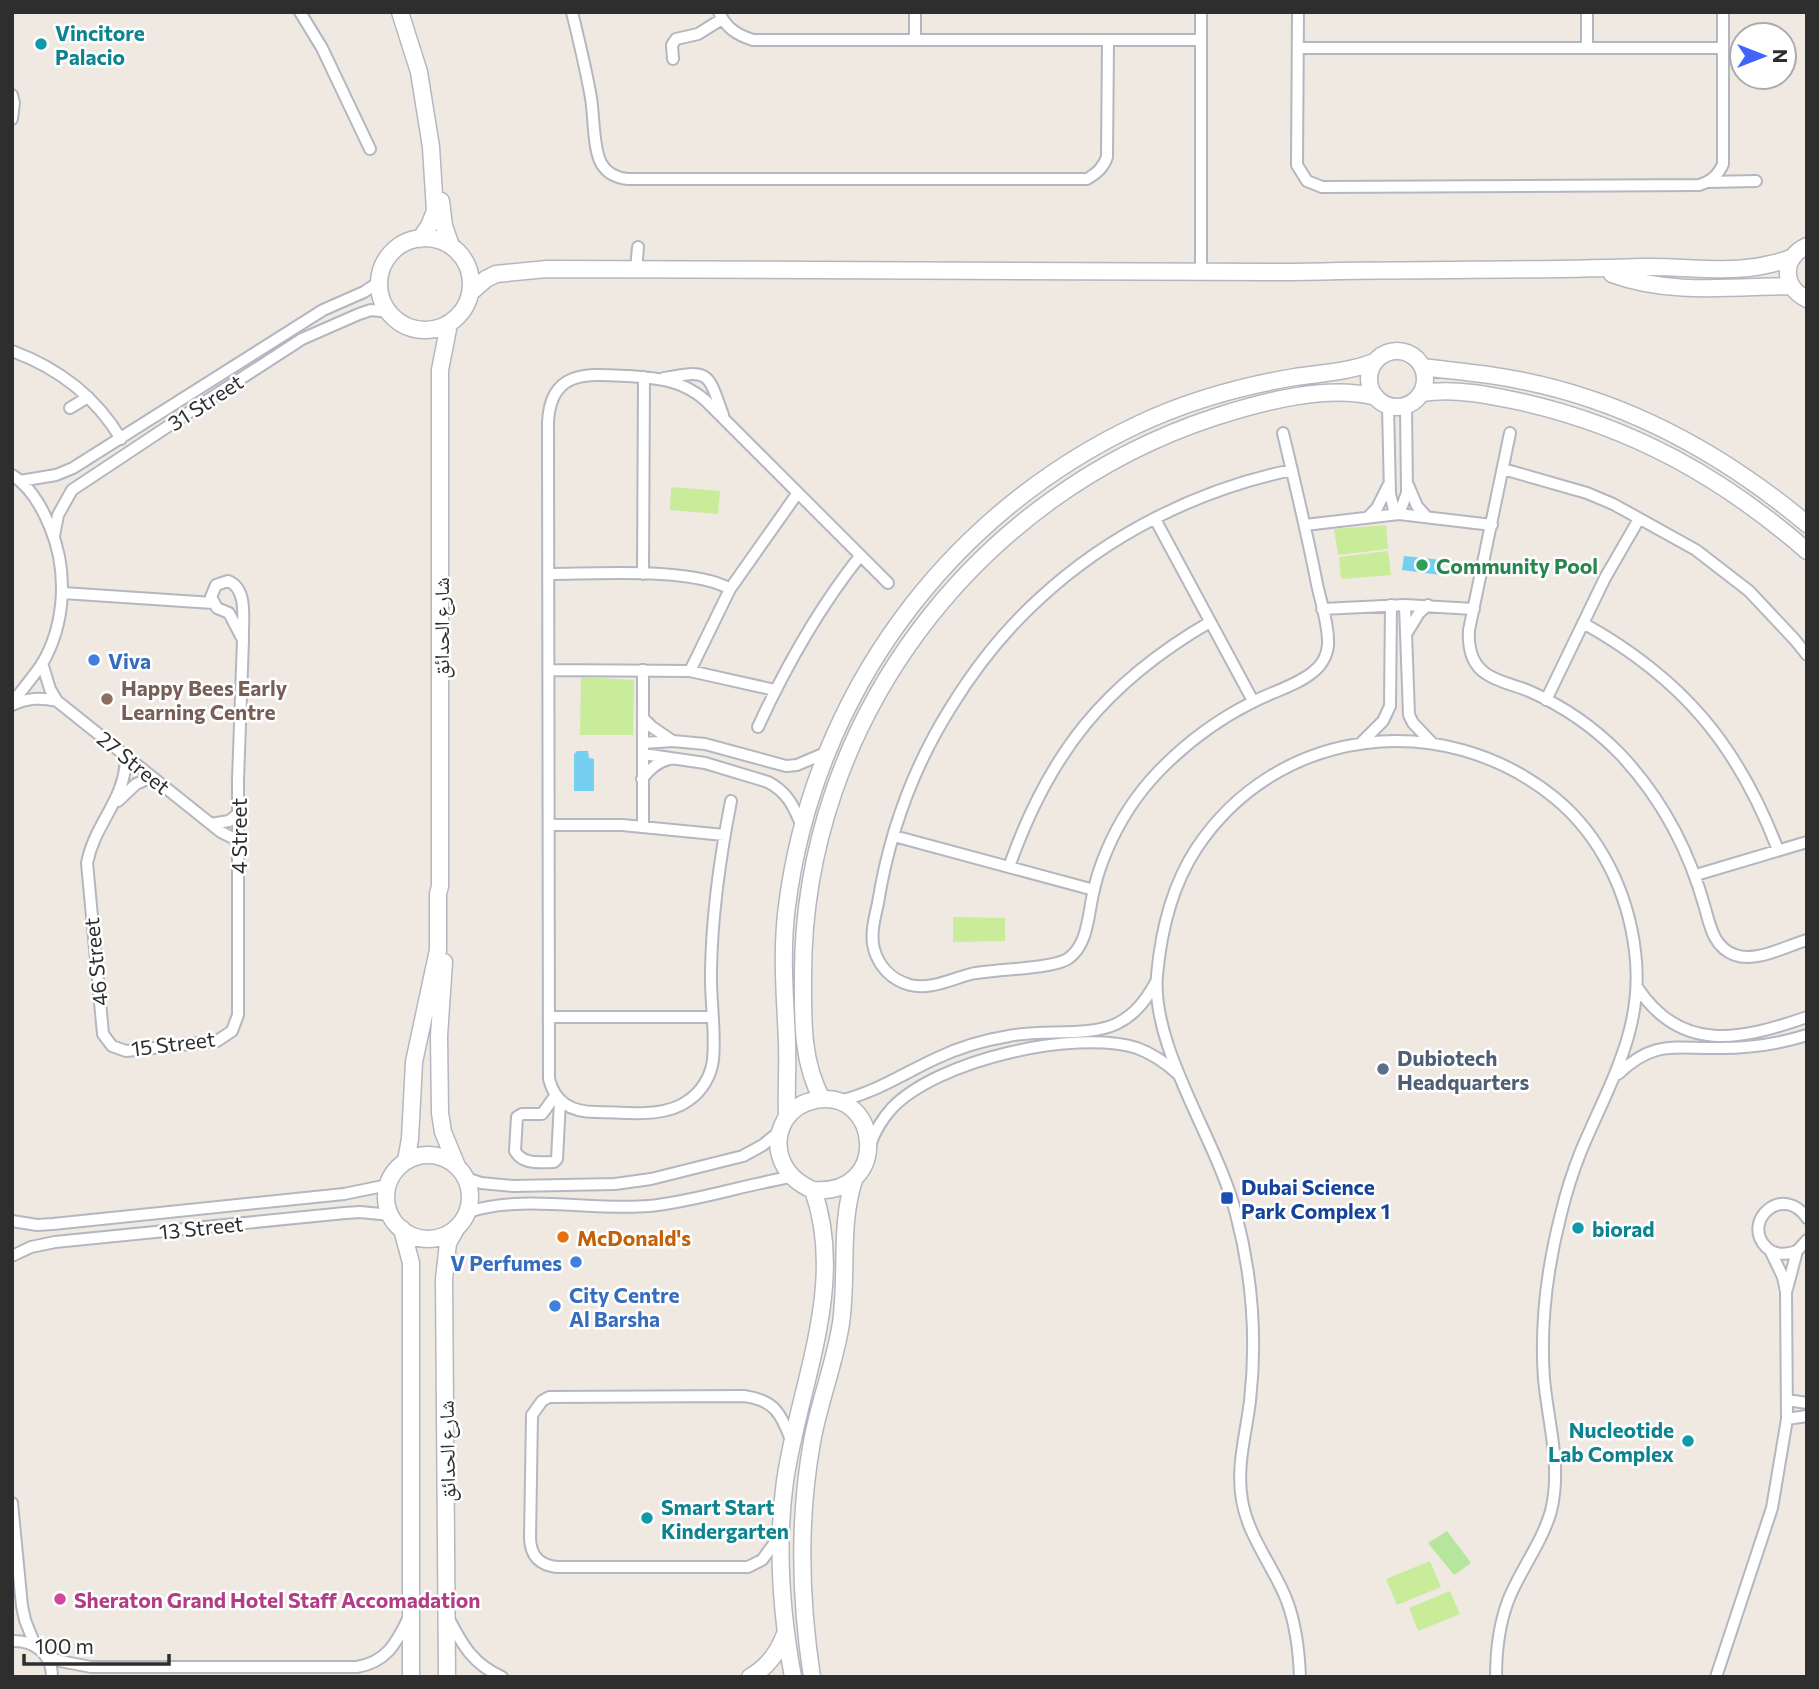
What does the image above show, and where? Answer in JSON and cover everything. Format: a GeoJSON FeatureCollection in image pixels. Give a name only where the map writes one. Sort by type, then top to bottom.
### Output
{"type":"FeatureCollection","features":[{"type":"Feature","properties":{"kind":"street"},"geometry":{"type":"LineString","coordinates":[[300,12],[322,48],[370,149]]}},
{"type":"Feature","properties":{"kind":"street"},"geometry":{"type":"LineString","coordinates":[[400,12],[421,83],[431,148],[435,211],[429,226],[419,239]]}},
{"type":"Feature","properties":{"kind":"street"},"geometry":{"type":"LineString","coordinates":[[572,12],[592,99],[598,155],[609,173],[628,179],[1087,179],[1096,174],[1107,157],[1108,41]]}},
{"type":"Feature","properties":{"kind":"street"},"geometry":{"type":"LineString","coordinates":[[915,12],[915,40]]}},
{"type":"Feature","properties":{"kind":"street"},"geometry":{"type":"LineString","coordinates":[[1201,12],[1201,271]]}},
{"type":"Feature","properties":{"kind":"street"},"geometry":{"type":"LineString","coordinates":[[1298,12],[1297,165],[1301,174],[1315,185],[1699,185],[1707,182],[1720,172],[1723,164],[1723,12]]}},
{"type":"Feature","properties":{"kind":"street"},"geometry":{"type":"LineString","coordinates":[[1587,12],[1587,46]]}},
{"type":"Feature","properties":{"kind":"street"},"geometry":{"type":"LineString","coordinates":[[673,59],[672,45],[676,38],[694,36],[721,16],[733,32],[753,40],[1201,40]]}},
{"type":"Feature","properties":{"kind":"street"},"geometry":{"type":"LineString","coordinates":[[1298,48],[1723,48]]}},
{"type":"Feature","properties":{"kind":"street"},"geometry":{"type":"LineString","coordinates":[[12,96],[12,119]]}},
{"type":"Feature","properties":{"kind":"street"},"geometry":{"type":"LineString","coordinates":[[431,148],[437,160],[444,226],[456,251],[470,274],[470,293],[464,309],[449,324],[433,330],[416,329],[400,323],[389,312],[381,296],[379,282],[384,264],[394,250],[410,241],[436,239],[456,251],[484,266],[540,266],[547,269]]}},
{"type":"Feature","properties":{"kind":"street"},"geometry":{"type":"LineString","coordinates":[[1707,182],[1756,181]]}},
{"type":"Feature","properties":{"kind":"street"},"geometry":{"type":"LineString","coordinates":[[1807,234],[1787,276],[1797,295],[1807,299]]}},
{"type":"Feature","properties":{"kind":"street"},"geometry":{"type":"LineString","coordinates":[[636,270],[638,247]]}},
{"type":"Feature","properties":{"kind":"street"},"geometry":{"type":"LineString","coordinates":[[470,293],[496,274],[547,269],[1201,271],[1645,267],[1741,270],[1772,265],[1799,251]]}},
{"type":"Feature","properties":{"kind":"street"},"geometry":{"type":"LineString","coordinates":[[1599,269],[1628,279],[1698,289],[1790,286]]}},
{"type":"Feature","properties":{"kind":"street","name":"31 Street"},"geometry":{"type":"LineString","coordinates":[[16,478],[56,475],[73,468],[313,316],[379,282]]}},
{"type":"Feature","properties":{"kind":"street","name":"31 Street"},"geometry":{"type":"LineString","coordinates":[[54,536],[58,515],[72,491],[186,414],[302,339],[371,310],[389,312]]}},
{"type":"Feature","properties":{"kind":"street"},"geometry":{"type":"LineString","coordinates":[[440,370],[449,324]]}},
{"type":"Feature","properties":{"kind":"street"},"geometry":{"type":"LineString","coordinates":[[416,329],[431,344],[440,370]]}},
{"type":"Feature","properties":{"kind":"street"},"geometry":{"type":"LineString","coordinates":[[12,351],[49,368],[88,397],[121,439]]}},
{"type":"Feature","properties":{"kind":"street"},"geometry":{"type":"LineString","coordinates":[[854,1180],[827,1191],[813,1190],[791,1177],[782,1163],[778,1147],[783,1124],[783,952],[789,888],[802,824],[825,753],[869,665],[896,624],[959,551],[988,523],[1022,496],[1098,446],[1140,424],[1183,406],[1257,384],[1347,371],[1399,351],[1409,354],[1422,367],[1425,375],[1422,393]]}},
{"type":"Feature","properties":{"kind":"street"},"geometry":{"type":"LineString","coordinates":[[1374,362],[1369,384],[1382,401],[1389,484],[1397,514]]}},
{"type":"Feature","properties":{"kind":"street"},"geometry":{"type":"LineString","coordinates":[[1422,367],[1514,379],[1603,404],[1646,421],[1727,463],[1807,524]]}},
{"type":"Feature","properties":{"kind":"street","name":"شارع الحدائق"},"geometry":{"type":"LineString","coordinates":[[406,1161],[410,1139],[414,1062],[438,950],[440,370]]}},
{"type":"Feature","properties":{"kind":"street"},"geometry":{"type":"LineString","coordinates":[[662,379],[693,373],[707,378],[713,386],[725,421]]}},
{"type":"Feature","properties":{"kind":"street"},"geometry":{"type":"LineString","coordinates":[[558,1099],[542,1114],[522,1114],[517,1117],[515,1150],[519,1157],[529,1162],[554,1162],[557,1159],[558,1099],[550,1079],[548,423],[551,402],[564,384],[582,375],[662,379],[689,388],[888,583]]}},
{"type":"Feature","properties":{"kind":"street"},"geometry":{"type":"LineString","coordinates":[[643,377],[643,574]]}},
{"type":"Feature","properties":{"kind":"street"},"geometry":{"type":"LineString","coordinates":[[1406,406],[1422,393],[1453,390],[1510,399],[1587,419],[1680,460],[1726,486],[1768,517],[1807,551]]}},
{"type":"Feature","properties":{"kind":"street"},"geometry":{"type":"LineString","coordinates":[[869,1147],[866,1128],[855,1111],[830,1100],[809,1070],[803,998],[806,919],[820,838],[832,797],[864,719],[894,667],[943,600],[983,556],[1037,509],[1096,471],[1162,437],[1231,412],[1298,397],[1347,392],[1406,406]]}},
{"type":"Feature","properties":{"kind":"street"},"geometry":{"type":"LineString","coordinates":[[70,408],[88,397]]}},
{"type":"Feature","properties":{"kind":"street"},"geometry":{"type":"LineString","coordinates":[[1397,514],[1404,504],[1407,481],[1406,406]]}},
{"type":"Feature","properties":{"kind":"street"},"geometry":{"type":"LineString","coordinates":[[1283,433],[1292,470],[1305,524],[1328,643],[1320,665],[1302,679],[1253,701],[1216,722],[1190,741],[1151,779],[1107,850],[1094,890],[1084,937],[1078,950],[1068,960],[1055,965],[999,969],[966,975],[934,985],[914,986],[895,979],[880,964],[873,945],[882,878],[909,791],[933,738],[970,678],[1014,624],[1066,576],[1124,536],[1180,506],[1233,485],[1292,470]]}},
{"type":"Feature","properties":{"kind":"street"},"geometry":{"type":"LineString","coordinates":[[1510,433],[1468,640],[1469,649],[1478,667],[1494,678],[1546,700],[1595,732],[1638,774],[1681,839],[1696,875],[1712,932],[1725,950],[1735,956],[1746,957],[1807,940]]}},
{"type":"Feature","properties":{"kind":"street"},"geometry":{"type":"LineString","coordinates":[[1389,462],[1407,462]]}},
{"type":"Feature","properties":{"kind":"street"},"geometry":{"type":"LineString","coordinates":[[1503,469],[1587,493],[1696,550],[1749,591],[1807,654]]}},
{"type":"Feature","properties":{"kind":"street"},"geometry":{"type":"LineString","coordinates":[[12,704],[42,663],[57,626],[63,593],[54,536],[41,505],[16,478]]}},
{"type":"Feature","properties":{"kind":"street"},"geometry":{"type":"LineString","coordinates":[[1407,481],[1417,506],[1425,516]]}},
{"type":"Feature","properties":{"kind":"street"},"geometry":{"type":"LineString","coordinates":[[1368,517],[1377,508],[1389,484]]}},
{"type":"Feature","properties":{"kind":"street"},"geometry":{"type":"LineString","coordinates":[[690,671],[730,589],[797,494]]}},
{"type":"Feature","properties":{"kind":"street"},"geometry":{"type":"LineString","coordinates":[[1305,524],[1397,514],[1492,525]]}},
{"type":"Feature","properties":{"kind":"street"},"geometry":{"type":"LineString","coordinates":[[1155,519],[1253,701]]}},
{"type":"Feature","properties":{"kind":"street"},"geometry":{"type":"LineString","coordinates":[[1546,700],[1605,578],[1639,519]]}},
{"type":"Feature","properties":{"kind":"street"},"geometry":{"type":"LineString","coordinates":[[758,727],[775,690],[821,609],[860,556]]}},
{"type":"Feature","properties":{"kind":"street"},"geometry":{"type":"LineString","coordinates":[[549,574],[643,574],[704,579],[730,589]]}},
{"type":"Feature","properties":{"kind":"street","name":"4 Street"},"geometry":{"type":"LineString","coordinates":[[214,603],[211,597],[216,585],[228,581],[237,587],[242,596],[238,1014],[232,1031]]}},
{"type":"Feature","properties":{"kind":"street"},"geometry":{"type":"LineString","coordinates":[[63,593],[214,603],[217,608],[229,613],[243,640]]}},
{"type":"Feature","properties":{"kind":"street"},"geometry":{"type":"LineString","coordinates":[[1361,743],[1378,727],[1390,706],[1391,605]]}},
{"type":"Feature","properties":{"kind":"street"},"geometry":{"type":"LineString","coordinates":[[1405,605],[1409,715],[1432,743]]}},
{"type":"Feature","properties":{"kind":"street"},"geometry":{"type":"LineString","coordinates":[[1322,609],[1428,605],[1474,609]]}},
{"type":"Feature","properties":{"kind":"street"},"geometry":{"type":"LineString","coordinates":[[1407,633],[1428,605]]}},
{"type":"Feature","properties":{"kind":"street"},"geometry":{"type":"LineString","coordinates":[[1369,606],[1385,621],[1391,631]]}},
{"type":"Feature","properties":{"kind":"street"},"geometry":{"type":"LineString","coordinates":[[1009,867],[1040,792],[1060,757],[1084,724],[1142,667],[1210,622]]}},
{"type":"Feature","properties":{"kind":"street"},"geometry":{"type":"LineString","coordinates":[[1584,623],[1660,674],[1704,718],[1748,780],[1778,850]]}},
{"type":"Feature","properties":{"kind":"street"},"geometry":{"type":"LineString","coordinates":[[1390,654],[1407,654]]}},
{"type":"Feature","properties":{"kind":"street","name":"27 Street"},"geometry":{"type":"LineString","coordinates":[[42,663],[50,689],[57,701],[211,824],[239,841]]}},
{"type":"Feature","properties":{"kind":"street"},"geometry":{"type":"LineString","coordinates":[[549,670],[690,671],[775,690]]}},
{"type":"Feature","properties":{"kind":"street"},"geometry":{"type":"LineString","coordinates":[[643,670],[643,827]]}},
{"type":"Feature","properties":{"kind":"street"},"geometry":{"type":"LineString","coordinates":[[12,704],[25,699],[57,701]]}},
{"type":"Feature","properties":{"kind":"street"},"geometry":{"type":"LineString","coordinates":[[643,718],[673,741]]}},
{"type":"Feature","properties":{"kind":"street"},"geometry":{"type":"LineString","coordinates":[[1300,1677],[1298,1643],[1287,1602],[1242,1505],[1239,1477],[1250,1399],[1253,1353],[1246,1260],[1223,1170],[1168,1046],[1162,1024],[1157,979],[1166,920],[1177,885],[1195,851],[1218,820],[1248,792],[1282,769],[1320,753],[1361,743],[1400,739],[1484,755],[1537,784],[1564,806],[1587,831],[1606,860],[1621,891],[1631,924],[1636,958],[1637,988],[1626,1047],[1616,1076],[1580,1153],[1550,1261],[1543,1329],[1544,1366],[1556,1469],[1551,1511],[1509,1600],[1501,1625],[1496,1677]]}},
{"type":"Feature","properties":{"kind":"street"},"geometry":{"type":"LineString","coordinates":[[643,748],[673,741],[694,742],[786,766],[797,765],[825,753]]}},
{"type":"Feature","properties":{"kind":"street"},"geometry":{"type":"LineString","coordinates":[[693,760],[694,742]]}},
{"type":"Feature","properties":{"kind":"street"},"geometry":{"type":"LineString","coordinates":[[643,748],[734,770],[777,786],[792,800],[802,824]]}},
{"type":"Feature","properties":{"kind":"street","name":"46 Street"},"geometry":{"type":"LineString","coordinates":[[112,1046],[103,1034],[101,1024],[87,876],[82,850],[113,806],[124,779],[126,756]]}},
{"type":"Feature","properties":{"kind":"street"},"geometry":{"type":"LineString","coordinates":[[642,779],[650,769],[674,757]]}},
{"type":"Feature","properties":{"kind":"street","name":"46 Street"},"geometry":{"type":"LineString","coordinates":[[113,806],[136,784],[152,777]]}},
{"type":"Feature","properties":{"kind":"street"},"geometry":{"type":"LineString","coordinates":[[558,1099],[568,1107],[586,1112],[654,1112],[677,1107],[697,1094],[710,1073],[713,1049],[713,925],[724,835],[732,801]]}},
{"type":"Feature","properties":{"kind":"street"},"geometry":{"type":"LineString","coordinates":[[211,824],[229,821],[238,814]]}},
{"type":"Feature","properties":{"kind":"street"},"geometry":{"type":"LineString","coordinates":[[549,825],[643,827],[724,835]]}},
{"type":"Feature","properties":{"kind":"street"},"geometry":{"type":"LineString","coordinates":[[894,836],[1094,890]]}},
{"type":"Feature","properties":{"kind":"street"},"geometry":{"type":"LineString","coordinates":[[1696,875],[1807,842]]}},
{"type":"Feature","properties":{"kind":"street","name":"شارع الحدائق"},"geometry":{"type":"LineString","coordinates":[[440,886],[443,896],[444,969],[439,1036],[440,1113],[443,1132],[462,1172]]}},
{"type":"Feature","properties":{"kind":"street"},"geometry":{"type":"LineString","coordinates":[[462,1172],[470,1193],[468,1212],[457,1227],[441,1237],[410,1234],[402,1229],[391,1215],[387,1197],[388,1185],[396,1170],[406,1161],[423,1155],[442,1157],[481,1182],[513,1186],[615,1184],[651,1179],[743,1156],[763,1145],[797,1107],[809,1101],[830,1100],[877,1090],[940,1057],[987,1040],[1036,1032],[1086,1031],[1118,1023],[1140,1007],[1157,979]]}},
{"type":"Feature","properties":{"kind":"street"},"geometry":{"type":"LineString","coordinates":[[1637,988],[1661,1017],[1693,1034],[1745,1034],[1770,1030],[1807,1017]]}},
{"type":"Feature","properties":{"kind":"street"},"geometry":{"type":"LineString","coordinates":[[550,1017],[711,1017]]}},
{"type":"Feature","properties":{"kind":"street","name":"15 Street"},"geometry":{"type":"LineString","coordinates":[[112,1046],[126,1051],[217,1041],[232,1031]]}},
{"type":"Feature","properties":{"kind":"street"},"geometry":{"type":"LineString","coordinates":[[1616,1076],[1632,1061],[1650,1051],[1671,1046],[1745,1047],[1807,1035]]}},
{"type":"Feature","properties":{"kind":"street"},"geometry":{"type":"LineString","coordinates":[[812,1677],[802,1579],[803,1522],[812,1444],[841,1325],[845,1286],[844,1224],[847,1201],[883,1119],[905,1097],[953,1071],[1005,1054],[1058,1045],[1121,1045],[1164,1061],[1181,1077]]}},
{"type":"Feature","properties":{"kind":"street"},"geometry":{"type":"LineString","coordinates":[[468,1212],[498,1205],[615,1208],[651,1206],[791,1177]]}},
{"type":"Feature","properties":{"kind":"street","name":"13 Street"},"geometry":{"type":"LineString","coordinates":[[12,1221],[37,1225],[53,1224],[344,1194],[388,1185]]}},
{"type":"Feature","properties":{"kind":"street"},"geometry":{"type":"LineString","coordinates":[[793,1677],[781,1590],[781,1535],[792,1443],[816,1342],[825,1278],[824,1227],[813,1190]]}},
{"type":"Feature","properties":{"kind":"street"},"geometry":{"type":"LineString","coordinates":[[1807,1218],[1795,1206],[1777,1204],[1767,1210],[1760,1219],[1759,1231],[1762,1242],[1778,1254],[1788,1255],[1797,1251],[1807,1240]]}},
{"type":"Feature","properties":{"kind":"street","name":"13 Street"},"geometry":{"type":"LineString","coordinates":[[12,1256],[31,1247],[55,1242],[345,1213],[391,1215]]}},
{"type":"Feature","properties":{"kind":"street","name":"شارع الحدائق"},"geometry":{"type":"LineString","coordinates":[[447,1677],[444,1279],[448,1243],[457,1227]]}},
{"type":"Feature","properties":{"kind":"street","name":"شارع الحدائق"},"geometry":{"type":"LineString","coordinates":[[402,1229],[411,1263],[411,1677]]}},
{"type":"Feature","properties":{"kind":"street"},"geometry":{"type":"LineString","coordinates":[[1716,1677],[1770,1514],[1787,1419],[1786,1292],[1783,1277],[1770,1250]]}},
{"type":"Feature","properties":{"kind":"street"},"geometry":{"type":"LineString","coordinates":[[1786,1292],[1797,1251]]}},
{"type":"Feature","properties":{"kind":"street"},"geometry":{"type":"LineString","coordinates":[[781,1535],[762,1560],[748,1567],[548,1566],[534,1556],[531,1548],[532,1415],[536,1407],[550,1397],[744,1396],[755,1398],[776,1410],[784,1420],[792,1443]]}},
{"type":"Feature","properties":{"kind":"street"},"geometry":{"type":"LineString","coordinates":[[1787,1400],[1807,1403]]}},
{"type":"Feature","properties":{"kind":"street"},"geometry":{"type":"LineString","coordinates":[[1787,1419],[1807,1416]]}},
{"type":"Feature","properties":{"kind":"street"},"geometry":{"type":"LineString","coordinates":[[12,1503],[22,1606],[35,1645]]}},
{"type":"Feature","properties":{"kind":"street"},"geometry":{"type":"LineString","coordinates":[[12,1641],[25,1641],[35,1645],[47,1656],[91,1667],[357,1667],[380,1660],[389,1652],[411,1614]]}},
{"type":"Feature","properties":{"kind":"street"},"geometry":{"type":"LineString","coordinates":[[447,1616],[465,1649],[487,1670],[502,1677]]}},
{"type":"Feature","properties":{"kind":"street"},"geometry":{"type":"LineString","coordinates":[[750,1677],[769,1664],[779,1650],[785,1634]]}},
{"type":"Feature","properties":{"kind":"street"},"geometry":{"type":"LineString","coordinates":[[47,1656],[52,1677]]}},
{"type":"Feature","properties":{"kind":"green space"},"geometry":{"type":"Polygon","coordinates":[[[671,487],[720,491],[718,514],[670,510],[671,487]]]}},
{"type":"Feature","properties":{"kind":"green space"},"geometry":{"type":"Polygon","coordinates":[[[1386,525],[1388,549],[1338,555],[1334,529],[1386,525]]]}},
{"type":"Feature","properties":{"kind":"green space"},"geometry":{"type":"Polygon","coordinates":[[[1388,551],[1391,575],[1341,579],[1339,557],[1388,551]]]}},
{"type":"Feature","properties":{"kind":"green space"},"geometry":{"type":"Polygon","coordinates":[[[581,677],[634,680],[633,735],[580,735],[581,677]]]}},
{"type":"Feature","properties":{"kind":"green space"},"geometry":{"type":"Polygon","coordinates":[[[953,917],[1005,918],[1005,941],[953,942],[953,917]]]}},
{"type":"Feature","properties":{"kind":"green space"},"geometry":{"type":"Polygon","coordinates":[[[1447,1531],[1471,1563],[1454,1575],[1428,1543],[1447,1531]]]}},
{"type":"Feature","properties":{"kind":"green space"},"geometry":{"type":"Polygon","coordinates":[[[1430,1561],[1441,1587],[1397,1605],[1386,1579],[1430,1561]]]}},
{"type":"Feature","properties":{"kind":"green space"},"geometry":{"type":"Polygon","coordinates":[[[1450,1591],[1460,1614],[1418,1631],[1409,1608],[1450,1591]]]}},
{"type":"Feature","properties":{"kind":"water","name":"Community Pool"},"geometry":{"type":"Polygon","coordinates":[[[1404,556],[1442,560],[1441,575],[1402,570],[1404,556]]]}},
{"type":"Feature","properties":{"kind":"water"},"geometry":{"type":"Polygon","coordinates":[[[577,751],[588,751],[589,758],[594,759],[594,791],[574,791],[574,754],[577,751]]]}},
{"type":"Feature","properties":{"kind":"place","name":"Vincitore Palacio"},"geometry":{"type":"Point","coordinates":[41,44]}},
{"type":"Feature","properties":{"kind":"place","name":"Community Pool"},"geometry":{"type":"Point","coordinates":[1422,565]}},
{"type":"Feature","properties":{"kind":"place","name":"Viva"},"geometry":{"type":"Point","coordinates":[94,660]}},
{"type":"Feature","properties":{"kind":"place","name":"Happy Bees Early Learning Centre"},"geometry":{"type":"Point","coordinates":[107,699]}},
{"type":"Feature","properties":{"kind":"place","name":"Dubiotech Headquarters"},"geometry":{"type":"Point","coordinates":[1383,1069]}},
{"type":"Feature","properties":{"kind":"place","name":"Dubai Science Park Complex 1"},"geometry":{"type":"Point","coordinates":[1227,1198]}},
{"type":"Feature","properties":{"kind":"place","name":"biorad"},"geometry":{"type":"Point","coordinates":[1578,1228]}},
{"type":"Feature","properties":{"kind":"place","name":"McDonald's"},"geometry":{"type":"Point","coordinates":[563,1237]}},
{"type":"Feature","properties":{"kind":"place","name":"V Perfumes"},"geometry":{"type":"Point","coordinates":[576,1262]}},
{"type":"Feature","properties":{"kind":"place","name":"City Centre Al Barsha"},"geometry":{"type":"Point","coordinates":[555,1306]}},
{"type":"Feature","properties":{"kind":"place","name":"Nucleotide Lab Complex"},"geometry":{"type":"Point","coordinates":[1688,1441]}},
{"type":"Feature","properties":{"kind":"place","name":"Smart Start Kindergarten"},"geometry":{"type":"Point","coordinates":[647,1518]}},
{"type":"Feature","properties":{"kind":"place","name":"Sheraton Grand Hotel Staff Accomadation"},"geometry":{"type":"Point","coordinates":[60,1599]}}]}
